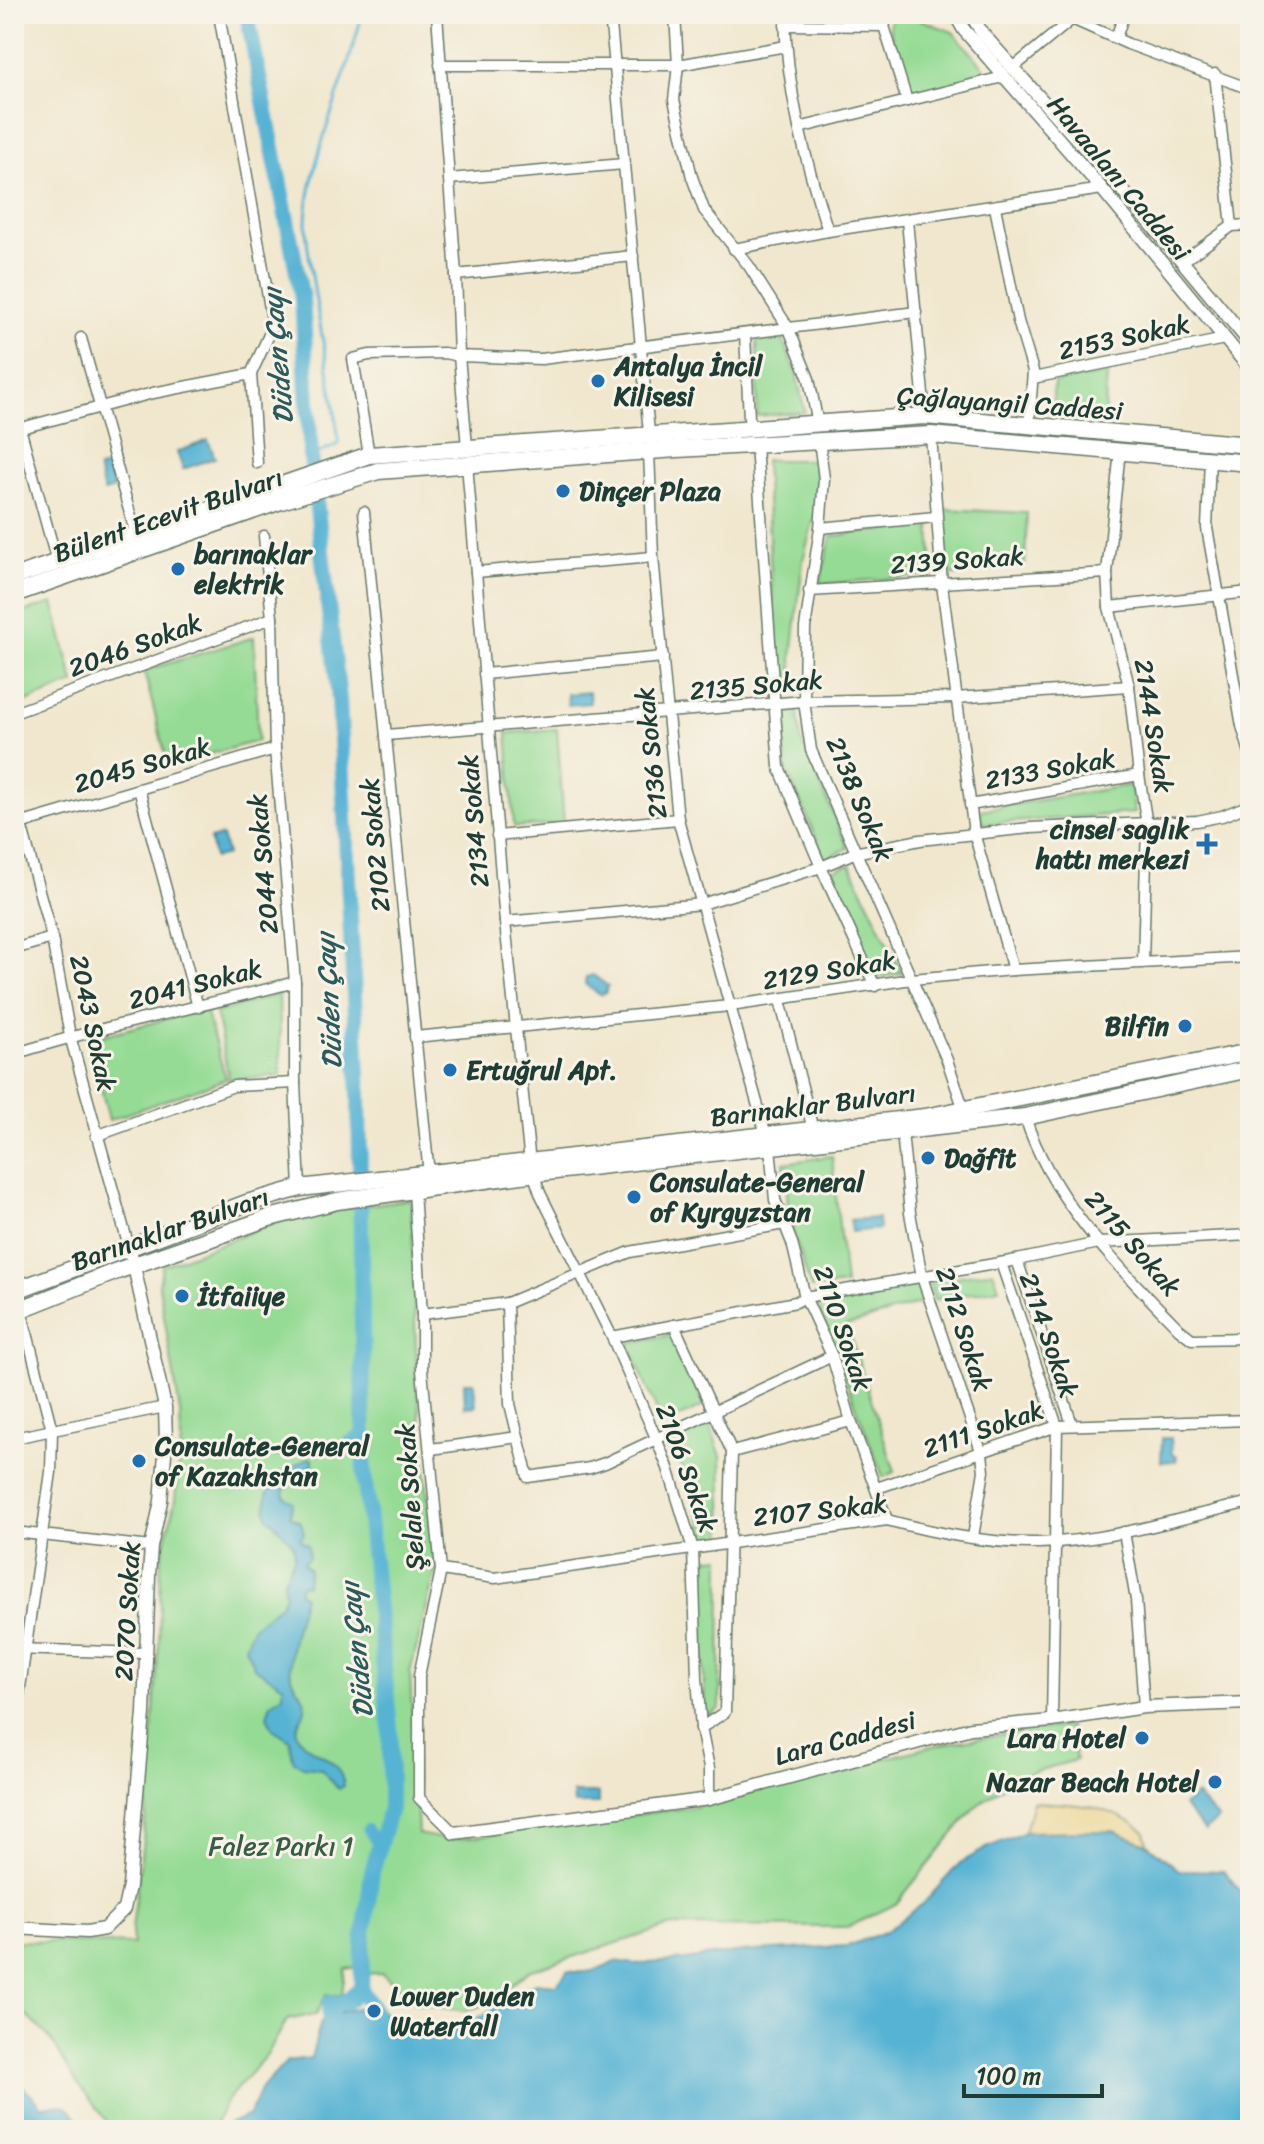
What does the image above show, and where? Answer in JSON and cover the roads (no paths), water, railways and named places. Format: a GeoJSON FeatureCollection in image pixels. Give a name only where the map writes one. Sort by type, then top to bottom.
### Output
{"type":"FeatureCollection","features":[{"type":"Feature","properties":{"kind":"main road","name":"Çağlayangil Caddesi"},"geometry":{"type":"LineString","coordinates":[[338,473],[369,455],[649,451],[756,445],[925,416],[1246,445]]}},
{"type":"Feature","properties":{"kind":"main road","name":"Çağlayangil Caddesi"},"geometry":{"type":"LineString","coordinates":[[338,473],[378,471],[467,455],[649,433],[931,435],[1250,463]]}},
{"type":"Feature","properties":{"kind":"main road","name":"Bülent Ecevit Bulvarı"},"geometry":{"type":"LineString","coordinates":[[14,594],[338,473]]}},
{"type":"Feature","properties":{"kind":"main road","name":"Bülent Ecevit Bulvarı"},"geometry":{"type":"LineString","coordinates":[[14,577],[136,535],[279,494]]}},
{"type":"Feature","properties":{"kind":"main road","name":"Barınaklar Bulvarı"},"geometry":{"type":"LineString","coordinates":[[768,1141],[813,1130],[964,1110],[1250,1052]]}},
{"type":"Feature","properties":{"kind":"main road","name":"Barınaklar Bulvarı"},"geometry":{"type":"LineString","coordinates":[[378,1188],[429,1175],[532,1169],[768,1141],[902,1132],[1025,1117],[1250,1069]]}},
{"type":"Feature","properties":{"kind":"main road"},"geometry":{"type":"LineString","coordinates":[[345,1192],[378,1188],[414,1191],[532,1169]]}},
{"type":"Feature","properties":{"kind":"main road","name":"Barınaklar Bulvarı"},"geometry":{"type":"LineString","coordinates":[[17,1311],[247,1203],[300,1188],[345,1192]]}},
{"type":"Feature","properties":{"kind":"main road","name":"Barınaklar Bulvarı"},"geometry":{"type":"LineString","coordinates":[[16,1285],[132,1257],[269,1218],[345,1192]]}},
{"type":"Feature","properties":{"kind":"street"},"geometry":{"type":"LineString","coordinates":[[219,14],[273,326],[251,374],[257,463]]}},
{"type":"Feature","properties":{"kind":"street","name":"2134 Sokak"},"geometry":{"type":"LineString","coordinates":[[437,14],[459,356],[497,836],[532,1169]]}},
{"type":"Feature","properties":{"kind":"street"},"geometry":{"type":"LineString","coordinates":[[610,14],[649,433]]}},
{"type":"Feature","properties":{"kind":"street","name":"2138 Sokak"},"geometry":{"type":"LineString","coordinates":[[675,14],[678,65],[674,100],[692,177],[704,210],[749,266],[789,329],[809,379],[824,479],[805,628],[804,701],[811,750],[854,853],[871,881],[947,1060],[964,1110]]}},
{"type":"Feature","properties":{"kind":"street"},"geometry":{"type":"LineString","coordinates":[[889,14],[884,26],[907,101]]}},
{"type":"Feature","properties":{"kind":"street"},"geometry":{"type":"LineString","coordinates":[[939,14],[972,16]]}},
{"type":"Feature","properties":{"kind":"street"},"geometry":{"type":"LineString","coordinates":[[1116,38],[1124,14]]}},
{"type":"Feature","properties":{"kind":"street","name":"Havaalanı Caddesi"},"geometry":{"type":"LineString","coordinates":[[956,16],[964,30],[1183,261],[1249,341]]}},
{"type":"Feature","properties":{"kind":"street","name":"Havaalanı Caddesi"},"geometry":{"type":"LineString","coordinates":[[972,16],[1008,73],[1250,369]]}},
{"type":"Feature","properties":{"kind":"street"},"geometry":{"type":"LineString","coordinates":[[799,128],[1008,73],[1066,17],[1085,19],[1116,38],[1250,89]]}},
{"type":"Feature","properties":{"kind":"street"},"geometry":{"type":"LineString","coordinates":[[828,231],[805,160],[788,69],[785,20],[884,26]]}},
{"type":"Feature","properties":{"kind":"street"},"geometry":{"type":"LineString","coordinates":[[440,65],[678,65],[786,46]]}},
{"type":"Feature","properties":{"kind":"street"},"geometry":{"type":"LineString","coordinates":[[1215,74],[1232,226]]}},
{"type":"Feature","properties":{"kind":"street"},"geometry":{"type":"LineString","coordinates":[[449,179],[624,164]]}},
{"type":"Feature","properties":{"kind":"street"},"geometry":{"type":"LineString","coordinates":[[734,249],[828,231],[1102,189]]}},
{"type":"Feature","properties":{"kind":"street"},"geometry":{"type":"LineString","coordinates":[[995,207],[1018,321],[1033,371],[1029,425]]}},
{"type":"Feature","properties":{"kind":"street"},"geometry":{"type":"LineString","coordinates":[[907,220],[925,416]]}},
{"type":"Feature","properties":{"kind":"street"},"geometry":{"type":"LineString","coordinates":[[1183,261],[1232,226],[1250,225]]}},
{"type":"Feature","properties":{"kind":"street"},"geometry":{"type":"LineString","coordinates":[[456,275],[633,256]]}},
{"type":"Feature","properties":{"kind":"street"},"geometry":{"type":"LineString","coordinates":[[369,455],[353,359],[369,355],[444,353],[541,359],[916,312]]}},
{"type":"Feature","properties":{"kind":"street"},"geometry":{"type":"LineString","coordinates":[[745,334],[749,419]]}},
{"type":"Feature","properties":{"kind":"street"},"geometry":{"type":"LineString","coordinates":[[81,338],[136,535]]}},
{"type":"Feature","properties":{"kind":"street","name":"2153 Sokak"},"geometry":{"type":"LineString","coordinates":[[1033,378],[1225,339]]}},
{"type":"Feature","properties":{"kind":"street"},"geometry":{"type":"LineString","coordinates":[[57,562],[17,429],[153,393],[251,374]]}},
{"type":"Feature","properties":{"kind":"street"},"geometry":{"type":"LineString","coordinates":[[931,435],[942,584],[974,833],[1013,970]]}},
{"type":"Feature","properties":{"kind":"street"},"geometry":{"type":"LineString","coordinates":[[756,445],[779,767],[875,986]]}},
{"type":"Feature","properties":{"kind":"street","name":"2136 Sokak"},"geometry":{"type":"LineString","coordinates":[[649,451],[653,557],[678,819],[768,1141]]}},
{"type":"Feature","properties":{"kind":"street","name":"2144 Sokak"},"geometry":{"type":"LineString","coordinates":[[1120,451],[1107,573],[1109,607],[1129,686],[1147,825],[1143,962]]}},
{"type":"Feature","properties":{"kind":"street"},"geometry":{"type":"LineString","coordinates":[[1210,459],[1207,528],[1242,726],[1250,753]]}},
{"type":"Feature","properties":{"kind":"street","name":"2102 Sokak"},"geometry":{"type":"LineString","coordinates":[[364,512],[429,1175]]}},
{"type":"Feature","properties":{"kind":"street"},"geometry":{"type":"LineString","coordinates":[[820,528],[935,517]]}},
{"type":"Feature","properties":{"kind":"street","name":"2044 Sokak"},"geometry":{"type":"LineString","coordinates":[[264,536],[272,618],[275,749],[295,982],[295,1083],[300,1188]]}},
{"type":"Feature","properties":{"kind":"street"},"geometry":{"type":"LineString","coordinates":[[476,572],[653,557]]}},
{"type":"Feature","properties":{"kind":"street","name":"2139 Sokak"},"geometry":{"type":"LineString","coordinates":[[809,591],[1107,573]]}},
{"type":"Feature","properties":{"kind":"street"},"geometry":{"type":"LineString","coordinates":[[1109,607],[1250,592]]}},
{"type":"Feature","properties":{"kind":"street","name":"2046 Sokak"},"geometry":{"type":"LineString","coordinates":[[14,713],[272,618]]}},
{"type":"Feature","properties":{"kind":"street"},"geometry":{"type":"LineString","coordinates":[[484,674],[663,657]]}},
{"type":"Feature","properties":{"kind":"street","name":"2135 Sokak"},"geometry":{"type":"LineString","coordinates":[[386,735],[804,701],[955,698],[1129,686]]}},
{"type":"Feature","properties":{"kind":"street","name":"2045 Sokak"},"geometry":{"type":"LineString","coordinates":[[17,824],[275,749]]}},
{"type":"Feature","properties":{"kind":"street","name":"2133 Sokak"},"geometry":{"type":"LineString","coordinates":[[970,805],[1139,775]]}},
{"type":"Feature","properties":{"kind":"street"},"geometry":{"type":"LineString","coordinates":[[139,789],[198,1007]]}},
{"type":"Feature","properties":{"kind":"street","name":"2043 Sokak"},"geometry":{"type":"LineString","coordinates":[[14,799],[17,824],[52,938],[70,1036],[132,1257]]}},
{"type":"Feature","properties":{"kind":"street"},"geometry":{"type":"LineString","coordinates":[[505,922],[702,904],[821,867],[854,853],[974,833],[1057,826],[1197,821],[1222,816],[1250,805]]}},
{"type":"Feature","properties":{"kind":"street"},"geometry":{"type":"LineString","coordinates":[[497,836],[678,819]]}},
{"type":"Feature","properties":{"kind":"street"},"geometry":{"type":"LineString","coordinates":[[14,949],[52,938]]}},
{"type":"Feature","properties":{"kind":"street","name":"2129 Sokak"},"geometry":{"type":"LineString","coordinates":[[415,1037],[730,1006],[912,979],[1013,970],[1250,957]]}},
{"type":"Feature","properties":{"kind":"street","name":"2041 Sokak"},"geometry":{"type":"LineString","coordinates":[[14,1054],[70,1036],[295,982]]}},
{"type":"Feature","properties":{"kind":"street"},"geometry":{"type":"LineString","coordinates":[[780,1000],[813,1130]]}},
{"type":"Feature","properties":{"kind":"street"},"geometry":{"type":"LineString","coordinates":[[96,1136],[234,1086],[295,1083]]}},
{"type":"Feature","properties":{"kind":"street","name":"2115 Sokak"},"geometry":{"type":"LineString","coordinates":[[1025,1117],[1036,1151],[1071,1206],[1099,1243],[1192,1339],[1250,1338]]}},
{"type":"Feature","properties":{"kind":"street","name":"2112 Sokak"},"geometry":{"type":"LineString","coordinates":[[902,1132],[910,1213],[922,1277],[982,1454],[984,1471],[973,1537]]}},
{"type":"Feature","properties":{"kind":"street","name":"2110 Sokak"},"geometry":{"type":"LineString","coordinates":[[768,1141],[775,1200],[805,1297],[832,1356],[851,1421],[887,1520]]}},
{"type":"Feature","properties":{"kind":"street","name":"2106 Sokak"},"geometry":{"type":"LineString","coordinates":[[532,1169],[656,1438],[693,1549],[697,1678],[701,1728],[709,1768],[709,1799]]}},
{"type":"Feature","properties":{"kind":"street","name":"Şelale Sokak"},"geometry":{"type":"LineString","coordinates":[[414,1191],[422,1314],[422,1370],[441,1570],[419,1676],[419,1798],[454,1833]]}},
{"type":"Feature","properties":{"kind":"street"},"geometry":{"type":"LineString","coordinates":[[422,1314],[507,1303],[630,1252],[784,1224]]}},
{"type":"Feature","properties":{"kind":"street"},"geometry":{"type":"LineString","coordinates":[[1001,1263],[1099,1243],[1250,1235]]}},
{"type":"Feature","properties":{"kind":"street","name":"2070 Sokak"},"geometry":{"type":"LineString","coordinates":[[14,1928],[104,1929],[124,1909],[135,1830],[151,1547],[161,1501],[166,1442],[165,1407],[132,1257]]}},
{"type":"Feature","properties":{"kind":"street"},"geometry":{"type":"LineString","coordinates":[[1017,1260],[1072,1424]]}},
{"type":"Feature","properties":{"kind":"street","name":"2114 Sokak"},"geometry":{"type":"LineString","coordinates":[[612,1337],[796,1302],[805,1297],[1001,1263],[1057,1426],[1052,1721]]}},
{"type":"Feature","properties":{"kind":"street"},"geometry":{"type":"LineString","coordinates":[[507,1303],[510,1404],[528,1477],[590,1468],[832,1356]]}},
{"type":"Feature","properties":{"kind":"street"},"geometry":{"type":"LineString","coordinates":[[14,1729],[20,1649],[51,1472],[52,1430],[17,1311]]}},
{"type":"Feature","properties":{"kind":"street"},"geometry":{"type":"LineString","coordinates":[[674,1325],[732,1452],[725,1712],[701,1728]]}},
{"type":"Feature","properties":{"kind":"street"},"geometry":{"type":"LineString","coordinates":[[14,1438],[165,1407]]}},
{"type":"Feature","properties":{"kind":"street","name":"2111 Sokak"},"geometry":{"type":"LineString","coordinates":[[877,1488],[1057,1426],[1250,1420]]}},
{"type":"Feature","properties":{"kind":"street"},"geometry":{"type":"LineString","coordinates":[[732,1452],[851,1421]]}},
{"type":"Feature","properties":{"kind":"street"},"geometry":{"type":"LineString","coordinates":[[431,1449],[518,1437]]}},
{"type":"Feature","properties":{"kind":"street","name":"2107 Sokak"},"geometry":{"type":"LineString","coordinates":[[441,1570],[495,1578],[887,1520],[929,1531],[1037,1543],[1124,1532],[1250,1502]]}},
{"type":"Feature","properties":{"kind":"street"},"geometry":{"type":"LineString","coordinates":[[14,1532],[151,1547]]}},
{"type":"Feature","properties":{"kind":"street"},"geometry":{"type":"LineString","coordinates":[[1124,1532],[1136,1600],[1144,1707]]}},
{"type":"Feature","properties":{"kind":"street"},"geometry":{"type":"LineString","coordinates":[[20,1649],[146,1653]]}},
{"type":"Feature","properties":{"kind":"street","name":"Lara Caddesi"},"geometry":{"type":"LineString","coordinates":[[454,1833],[709,1799],[956,1731],[1144,1707],[1250,1703]]}},
{"type":"Feature","properties":{"kind":"water"},"geometry":{"type":"Polygon","coordinates":[[[208,440],[215,458],[183,469],[177,452],[208,440]]]}},
{"type":"Feature","properties":{"kind":"water"},"geometry":{"type":"Polygon","coordinates":[[[108,466],[114,489],[104,492],[98,469],[108,466]]]}},
{"type":"Feature","properties":{"kind":"water"},"geometry":{"type":"Polygon","coordinates":[[[589,692],[590,703],[568,705],[567,694],[589,692]]]}},
{"type":"Feature","properties":{"kind":"water"},"geometry":{"type":"Polygon","coordinates":[[[222,836],[227,855],[214,858],[210,839],[222,836]]]}},
{"type":"Feature","properties":{"kind":"water"},"geometry":{"type":"Polygon","coordinates":[[[593,975],[608,986],[605,994],[600,995],[585,984],[586,977],[593,975]]]}},
{"type":"Feature","properties":{"kind":"water"},"geometry":{"type":"Polygon","coordinates":[[[878,1218],[879,1229],[851,1232],[850,1220],[878,1218]]]}},
{"type":"Feature","properties":{"kind":"water"},"geometry":{"type":"Polygon","coordinates":[[[464,1382],[474,1382],[476,1406],[465,1407],[464,1382]]]}},
{"type":"Feature","properties":{"kind":"water"},"geometry":{"type":"Polygon","coordinates":[[[1162,1438],[1171,1438],[1172,1455],[1177,1456],[1176,1461],[1161,1462],[1162,1438]]]}},
{"type":"Feature","properties":{"kind":"water"},"geometry":{"type":"Polygon","coordinates":[[[308,1458],[313,1459],[313,1464],[284,1490],[285,1497],[293,1502],[290,1516],[301,1522],[304,1533],[300,1540],[308,1545],[309,1557],[303,1563],[309,1569],[307,1585],[302,1584],[299,1589],[304,1596],[290,1656],[292,1680],[305,1704],[296,1731],[305,1745],[335,1766],[344,1786],[339,1789],[321,1769],[303,1767],[293,1760],[290,1740],[273,1729],[267,1716],[271,1703],[283,1695],[283,1686],[254,1667],[245,1647],[252,1627],[281,1604],[285,1594],[283,1582],[295,1556],[293,1544],[268,1517],[267,1494],[283,1473],[308,1458]]]}},
{"type":"Feature","properties":{"kind":"water"},"geometry":{"type":"Polygon","coordinates":[[[573,1793],[598,1793],[598,1804],[574,1804],[573,1793]]]}},
{"type":"Feature","properties":{"kind":"water"},"geometry":{"type":"Polygon","coordinates":[[[1196,1795],[1218,1819],[1205,1831],[1183,1806],[1196,1795]]]}},
{"type":"Feature","properties":{"kind":"water"},"geometry":{"type":"Polygon","coordinates":[[[1113,1831],[1147,1844],[1179,1870],[1224,1871],[1242,1893],[1250,1893],[1250,2130],[223,2130],[227,2124],[249,2115],[260,2090],[287,2061],[311,2058],[321,2022],[329,2015],[357,2008],[381,2011],[397,2023],[449,2031],[473,2021],[535,1983],[557,1985],[568,1971],[593,1971],[615,1961],[635,1964],[737,1952],[848,1946],[885,1932],[924,1903],[960,1863],[987,1848],[1025,1832],[1113,1831]]]}},
{"type":"Feature","properties":{"kind":"water"},"geometry":{"type":"Polygon","coordinates":[[[14,2066],[24,2088],[42,2106],[61,2105],[69,2109],[82,2123],[81,2130],[14,2130],[14,2066]]]}},
{"type":"Feature","properties":{"kind":"waterway","name":"Düden Çayı"},"geometry":{"type":"LineString","coordinates":[[247,14],[302,298],[311,456],[339,699],[359,1095],[364,1471],[390,1728],[390,1808],[372,1872],[363,1943],[361,1989],[374,2011]]}},
{"type":"Feature","properties":{"kind":"waterway"},"geometry":{"type":"LineString","coordinates":[[311,456],[339,444],[308,250],[307,208],[317,159],[362,14]]}},
{"type":"Feature","properties":{"kind":"waterway"},"geometry":{"type":"LineString","coordinates":[[347,1442],[363,1433]]}},
{"type":"Feature","properties":{"kind":"waterway"},"geometry":{"type":"LineString","coordinates":[[367,1829],[379,1847]]}},
{"type":"Feature","properties":{"kind":"waterway","name":"Düden Çayı"},"geometry":{"type":"LineString","coordinates":[[329,2015],[330,2003],[344,2003],[361,1989]]}},
{"type":"Feature","properties":{"kind":"place","name":"Antalya İncil Kilisesi"},"geometry":{"type":"Point","coordinates":[598,381]}},
{"type":"Feature","properties":{"kind":"place","name":"Dinçer Plaza"},"geometry":{"type":"Point","coordinates":[563,491]}},
{"type":"Feature","properties":{"kind":"place","name":"barınaklar elektrik"},"geometry":{"type":"Point","coordinates":[178,569]}},
{"type":"Feature","properties":{"kind":"place","name":"cinsel saglık hattı merkezi"},"geometry":{"type":"Point","coordinates":[1207,844]}},
{"type":"Feature","properties":{"kind":"place","name":"Bilfin"},"geometry":{"type":"Point","coordinates":[1185,1026]}},
{"type":"Feature","properties":{"kind":"place","name":"Ertuğrul Apt."},"geometry":{"type":"Point","coordinates":[450,1070]}},
{"type":"Feature","properties":{"kind":"place","name":"Dağfit"},"geometry":{"type":"Point","coordinates":[928,1158]}},
{"type":"Feature","properties":{"kind":"place","name":"Consulate-General of Kyrgyzstan"},"geometry":{"type":"Point","coordinates":[634,1197]}},
{"type":"Feature","properties":{"kind":"place","name":"İtfaiiye"},"geometry":{"type":"Point","coordinates":[182,1296]}},
{"type":"Feature","properties":{"kind":"place","name":"Consulate-General of Kazakhstan"},"geometry":{"type":"Point","coordinates":[139,1461]}},
{"type":"Feature","properties":{"kind":"place","name":"Lara Hotel"},"geometry":{"type":"Point","coordinates":[1142,1738]}},
{"type":"Feature","properties":{"kind":"place","name":"Nazar Beach Hotel"},"geometry":{"type":"Point","coordinates":[1215,1782]}},
{"type":"Feature","properties":{"kind":"place","name":"Lower Duden Waterfall"},"geometry":{"type":"Point","coordinates":[374,2011]}},
{"type":"Feature","properties":{"kind":"park label","name":"Falez Parkı 1"},"geometry":{"type":"Point","coordinates":[281,1846]}}]}
